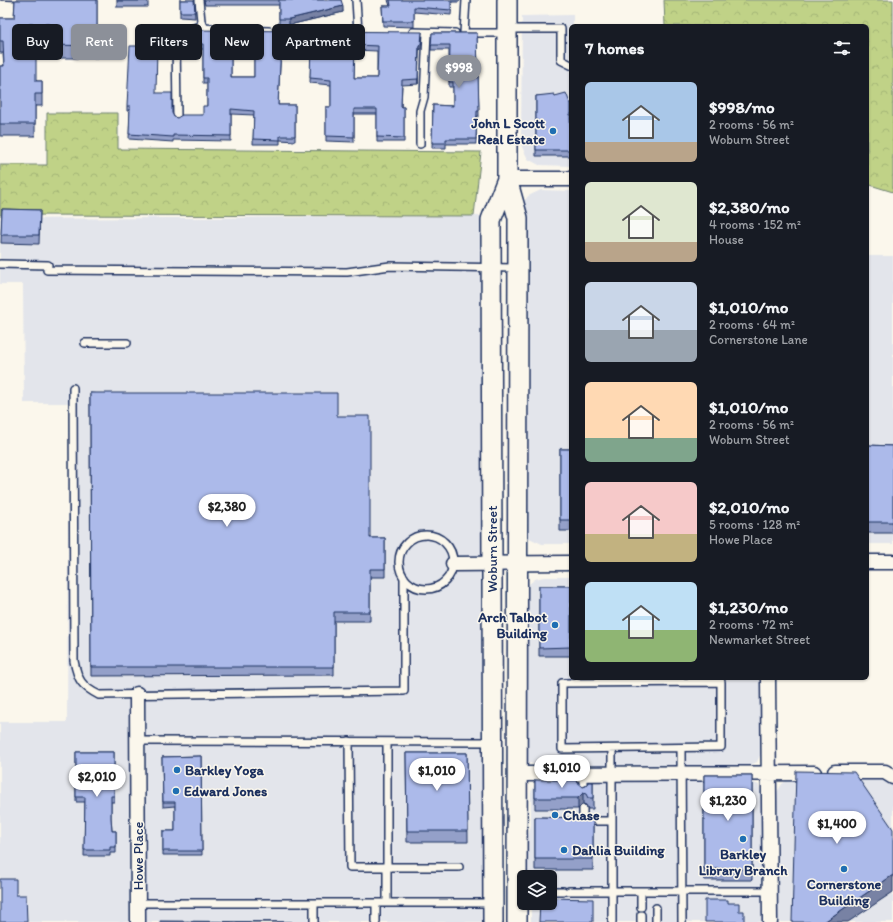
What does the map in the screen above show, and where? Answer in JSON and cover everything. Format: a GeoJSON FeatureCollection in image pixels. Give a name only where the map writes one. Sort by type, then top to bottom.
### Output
{"type":"FeatureCollection","features":[{"type":"Feature","properties":{"kind":"main road","name":"Woburn Street"},"geometry":{"type":"LineString","coordinates":[[507,0],[507,180],[518,218],[517,774],[519,870]]}},
{"type":"Feature","properties":{"kind":"main road","name":"Woburn Street"},"geometry":{"type":"LineString","coordinates":[[492,922],[492,220],[507,180]]}},
{"type":"Feature","properties":{"kind":"main road","name":"Woburn Street"},"geometry":{"type":"LineString","coordinates":[[517,922],[518,910]]}},
{"type":"Feature","properties":{"kind":"street"},"geometry":{"type":"LineString","coordinates":[[507,180],[569,180]]}},
{"type":"Feature","properties":{"kind":"street"},"geometry":{"type":"LineString","coordinates":[[869,562],[893,562]]}},
{"type":"Feature","properties":{"kind":"street"},"geometry":{"type":"LineString","coordinates":[[453,564],[569,563]]}},
{"type":"Feature","properties":{"kind":"street"},"geometry":{"type":"LineString","coordinates":[[768,680],[770,922]]}},
{"type":"Feature","properties":{"kind":"street","name":"Howe Place"},"geometry":{"type":"LineString","coordinates":[[137,694],[138,922]]}},
{"type":"Feature","properties":{"kind":"street"},"geometry":{"type":"LineString","coordinates":[[517,774],[885,772],[893,777]]}},
{"type":"Feature","properties":{"kind":"lane"},"geometry":{"type":"LineString","coordinates":[[199,0],[202,24]]}},
{"type":"Feature","properties":{"kind":"lane"},"geometry":{"type":"LineString","coordinates":[[356,0],[358,24]]}},
{"type":"Feature","properties":{"kind":"lane"},"geometry":{"type":"LineString","coordinates":[[464,33],[466,0]]}},
{"type":"Feature","properties":{"kind":"lane"},"geometry":{"type":"LineString","coordinates":[[202,25],[210,29],[272,31]]}},
{"type":"Feature","properties":{"kind":"lane"},"geometry":{"type":"LineString","coordinates":[[404,32],[464,33],[561,29],[561,60],[569,64]]}},
{"type":"Feature","properties":{"kind":"lane"},"geometry":{"type":"LineString","coordinates":[[420,144],[420,111],[424,97],[426,32]]}},
{"type":"Feature","properties":{"kind":"lane"},"geometry":{"type":"LineString","coordinates":[[176,60],[177,118]]}},
{"type":"Feature","properties":{"kind":"lane"},"geometry":{"type":"LineString","coordinates":[[0,264],[48,268],[346,272],[390,266],[518,268]]}},
{"type":"Feature","properties":{"kind":"lane"},"geometry":{"type":"LineString","coordinates":[[85,342],[127,342]]}},
{"type":"Feature","properties":{"kind":"lane"},"geometry":{"type":"LineString","coordinates":[[73,388],[74,661],[77,676],[86,688],[99,695],[404,691],[404,577],[400,566],[401,554],[404,546],[410,540],[418,536],[427,535],[436,537],[444,541],[449,547],[453,564],[447,579],[434,588],[417,587],[404,577]]}},
{"type":"Feature","properties":{"kind":"lane"},"geometry":{"type":"LineString","coordinates":[[721,682],[721,747],[612,749],[562,749],[562,683],[721,682]]}},
{"type":"Feature","properties":{"kind":"lane"},"geometry":{"type":"LineString","coordinates":[[138,741],[492,742]]}},
{"type":"Feature","properties":{"kind":"lane"},"geometry":{"type":"LineString","coordinates":[[349,741],[350,867],[459,867]]}},
{"type":"Feature","properties":{"kind":"lane"},"geometry":{"type":"LineString","coordinates":[[387,742],[387,903]]}},
{"type":"Feature","properties":{"kind":"lane"},"geometry":{"type":"LineString","coordinates":[[681,748],[682,922]]}},
{"type":"Feature","properties":{"kind":"lane"},"geometry":{"type":"LineString","coordinates":[[612,749],[612,922]]}},
{"type":"Feature","properties":{"kind":"lane"},"geometry":{"type":"LineString","coordinates":[[583,774],[583,793]]}},
{"type":"Feature","properties":{"kind":"lane"},"geometry":{"type":"LineString","coordinates":[[583,809],[583,821],[612,821]]}},
{"type":"Feature","properties":{"kind":"lane"},"geometry":{"type":"LineString","coordinates":[[557,891],[769,891]]}},
{"type":"Feature","properties":{"kind":"lane"},"geometry":{"type":"LineString","coordinates":[[641,891],[641,907]]}},
{"type":"Feature","properties":{"kind":"lane"},"geometry":{"type":"LineString","coordinates":[[138,903],[493,903]]}},
{"type":"Feature","properties":{"kind":"lane"},"geometry":{"type":"LineString","coordinates":[[314,903],[314,922]]}},
{"type":"Feature","properties":{"kind":"lane"},"geometry":{"type":"LineString","coordinates":[[376,903],[376,922]]}},
{"type":"Feature","properties":{"kind":"lane"},"geometry":{"type":"LineString","coordinates":[[656,908],[656,922]]}},
{"type":"Feature","properties":{"kind":"shaded area"},"geometry":{"type":"Polygon","coordinates":[[[573,15],[573,24],[569,24],[569,166],[539,165],[528,159],[521,145],[522,16],[573,15]]]}},
{"type":"Feature","properties":{"kind":"shaded area"},"geometry":{"type":"Polygon","coordinates":[[[541,190],[569,191],[569,544],[542,544],[529,538],[525,532],[523,203],[528,196],[541,190]]]}},
{"type":"Feature","properties":{"kind":"shaded area"},"geometry":{"type":"Polygon","coordinates":[[[487,216],[486,922],[0,922],[0,722],[67,722],[69,403],[24,403],[23,284],[0,284],[0,219],[487,216]]]}},
{"type":"Feature","properties":{"kind":"shaded area"},"geometry":{"type":"Polygon","coordinates":[[[869,256],[893,256],[893,544],[869,544],[869,256]]]}},
{"type":"Feature","properties":{"kind":"shaded area"},"geometry":{"type":"Polygon","coordinates":[[[544,577],[569,577],[569,680],[761,680],[761,753],[757,762],[749,766],[534,765],[527,761],[524,753],[524,592],[528,585],[535,579],[544,577]]]}},
{"type":"Feature","properties":{"kind":"shaded area","name":"Cornerstone Building"},"geometry":{"type":"Polygon","coordinates":[[[789,779],[884,780],[893,783],[893,922],[777,922],[777,792],[782,784],[789,779]]]}},
{"type":"Feature","properties":{"kind":"shaded area"},"geometry":{"type":"Polygon","coordinates":[[[541,781],[752,782],[759,785],[761,792],[762,922],[531,922],[531,910],[557,910],[557,870],[525,870],[524,851],[531,825],[531,792],[535,785],[541,781]]]}},
{"type":"Feature","properties":{"kind":"green space"},"geometry":{"type":"Polygon","coordinates":[[[664,0],[893,0],[893,192],[869,185],[869,24],[665,24],[664,0]]]}},
{"type":"Feature","properties":{"kind":"green space"},"geometry":{"type":"Polygon","coordinates":[[[47,113],[118,113],[118,149],[481,152],[474,216],[0,215],[0,165],[47,165],[47,113]]]}},
{"type":"Feature","properties":{"kind":"building"},"geometry":{"type":"Polygon","coordinates":[[[15,0],[97,0],[97,24],[71,24],[71,45],[63,45],[63,24],[12,24],[12,60],[36,60],[36,81],[42,81],[42,94],[35,94],[35,124],[0,124],[0,66],[4,66],[3,41],[0,41],[0,18],[14,18],[15,0]]]}},
{"type":"Feature","properties":{"kind":"building"},"geometry":{"type":"Polygon","coordinates":[[[148,0],[148,1],[117,1],[148,0]]]}},
{"type":"Feature","properties":{"kind":"building"},"geometry":{"type":"Polygon","coordinates":[[[180,0],[194,0],[195,12],[180,12],[180,0]]]}},
{"type":"Feature","properties":{"kind":"building"},"geometry":{"type":"Polygon","coordinates":[[[279,0],[341,0],[343,6],[289,19],[279,19],[279,0]]]}},
{"type":"Feature","properties":{"kind":"building"},"geometry":{"type":"Polygon","coordinates":[[[390,0],[451,0],[451,10],[414,7],[414,21],[383,21],[382,6],[391,6],[390,0]]]}},
{"type":"Feature","properties":{"kind":"building"},"geometry":{"type":"Polygon","coordinates":[[[202,30],[210,30],[210,60],[231,60],[231,77],[254,77],[254,60],[264,60],[264,31],[272,31],[272,60],[280,60],[278,105],[295,105],[295,136],[280,136],[280,140],[253,139],[254,111],[231,109],[231,136],[173,135],[173,137],[129,134],[130,106],[127,106],[130,46],[135,46],[135,60],[157,60],[156,93],[172,93],[172,113],[174,117],[177,118],[182,115],[203,115],[203,106],[207,106],[207,78],[203,78],[202,30]]]}},
{"type":"Feature","properties":{"kind":"building"},"geometry":{"type":"Polygon","coordinates":[[[365,32],[422,32],[421,44],[419,45],[418,79],[402,80],[401,107],[404,107],[404,138],[377,137],[377,109],[354,109],[354,137],[326,136],[326,107],[331,107],[331,80],[310,78],[311,60],[355,60],[354,78],[377,78],[378,46],[365,45],[365,32]]]}},
{"type":"Feature","properties":{"kind":"building"},"geometry":{"type":"Polygon","coordinates":[[[432,33],[477,33],[479,111],[477,111],[476,139],[446,139],[446,143],[432,143],[433,105],[453,106],[453,82],[449,82],[450,45],[431,45],[432,33]]]}},
{"type":"Feature","properties":{"kind":"building"},"geometry":{"type":"Polygon","coordinates":[[[566,93],[569,100],[569,150],[536,150],[536,96],[554,94],[555,96],[566,93]]]}},
{"type":"Feature","properties":{"kind":"building"},"geometry":{"type":"Polygon","coordinates":[[[2,209],[40,210],[39,235],[1,235],[2,209]]]}},
{"type":"Feature","properties":{"kind":"building"},"geometry":{"type":"Polygon","coordinates":[[[90,393],[337,393],[337,416],[370,416],[370,538],[385,538],[385,569],[370,569],[370,612],[334,612],[334,667],[91,667],[90,393]]]}},
{"type":"Feature","properties":{"kind":"building"},"geometry":{"type":"Polygon","coordinates":[[[869,445],[893,446],[893,522],[869,522],[869,445]]]}},
{"type":"Feature","properties":{"kind":"building"},"geometry":{"type":"Polygon","coordinates":[[[560,449],[569,449],[569,520],[560,520],[560,449]]]}},
{"type":"Feature","properties":{"kind":"building","name":"Arch Talbot Building"},"geometry":{"type":"Polygon","coordinates":[[[539,586],[569,586],[569,647],[539,648],[539,586]]]}},
{"type":"Feature","properties":{"kind":"building"},"geometry":{"type":"Polygon","coordinates":[[[76,752],[114,752],[114,796],[111,796],[111,818],[112,831],[116,831],[116,847],[110,847],[110,850],[84,850],[85,797],[76,797],[76,752]]]}},
{"type":"Feature","properties":{"kind":"building"},"geometry":{"type":"Polygon","coordinates":[[[406,753],[467,753],[468,831],[407,831],[406,753]]]}},
{"type":"Feature","properties":{"kind":"building"},"geometry":{"type":"Polygon","coordinates":[[[201,756],[202,851],[163,851],[163,831],[175,831],[175,802],[163,802],[162,757],[201,756]]]}},
{"type":"Feature","properties":{"kind":"building","name":"Cornerstone Building"},"geometry":{"type":"Polygon","coordinates":[[[796,771],[854,772],[893,829],[893,875],[824,922],[792,922],[796,771]]]}},
{"type":"Feature","properties":{"kind":"building"},"geometry":{"type":"Polygon","coordinates":[[[704,775],[752,775],[752,869],[704,869],[704,775]]]}},
{"type":"Feature","properties":{"kind":"building"},"geometry":{"type":"Polygon","coordinates":[[[535,780],[575,780],[583,787],[586,786],[588,782],[593,782],[593,798],[588,798],[586,794],[583,793],[578,798],[535,798],[535,780]]]}},
{"type":"Feature","properties":{"kind":"building"},"geometry":{"type":"Polygon","coordinates":[[[535,817],[593,818],[593,859],[535,859],[535,817]]]}},
{"type":"Feature","properties":{"kind":"building"},"geometry":{"type":"Polygon","coordinates":[[[0,879],[16,879],[16,895],[26,895],[27,922],[0,922],[0,879]]]}},
{"type":"Feature","properties":{"kind":"building"},"geometry":{"type":"Polygon","coordinates":[[[557,898],[593,899],[593,922],[539,922],[540,910],[557,910],[557,898]]]}},
{"type":"Feature","properties":{"kind":"building"},"geometry":{"type":"Polygon","coordinates":[[[705,900],[728,900],[728,903],[739,903],[739,911],[744,911],[744,922],[705,922],[705,900]]]}},
{"type":"Feature","properties":{"kind":"building"},"geometry":{"type":"Polygon","coordinates":[[[160,921],[292,922],[160,922],[160,921]]]}},
{"type":"Feature","properties":{"kind":"place","name":"John L Scott Real Estate"},"geometry":{"type":"Point","coordinates":[553,131]}},
{"type":"Feature","properties":{"kind":"place","name":"Arch Talbot Building"},"geometry":{"type":"Point","coordinates":[555,625]}},
{"type":"Feature","properties":{"kind":"place","name":"Barkley Yoga"},"geometry":{"type":"Point","coordinates":[177,770]}},
{"type":"Feature","properties":{"kind":"place","name":"Edward Jones"},"geometry":{"type":"Point","coordinates":[176,791]}},
{"type":"Feature","properties":{"kind":"place","name":"Chase"},"geometry":{"type":"Point","coordinates":[555,815]}},
{"type":"Feature","properties":{"kind":"place","name":"Barkley Library Branch"},"geometry":{"type":"Point","coordinates":[743,839]}},
{"type":"Feature","properties":{"kind":"place","name":"Dahlia Building"},"geometry":{"type":"Point","coordinates":[564,850]}},
{"type":"Feature","properties":{"kind":"place","name":"Cornerstone Building"},"geometry":{"type":"Point","coordinates":[844,869]}}]}
